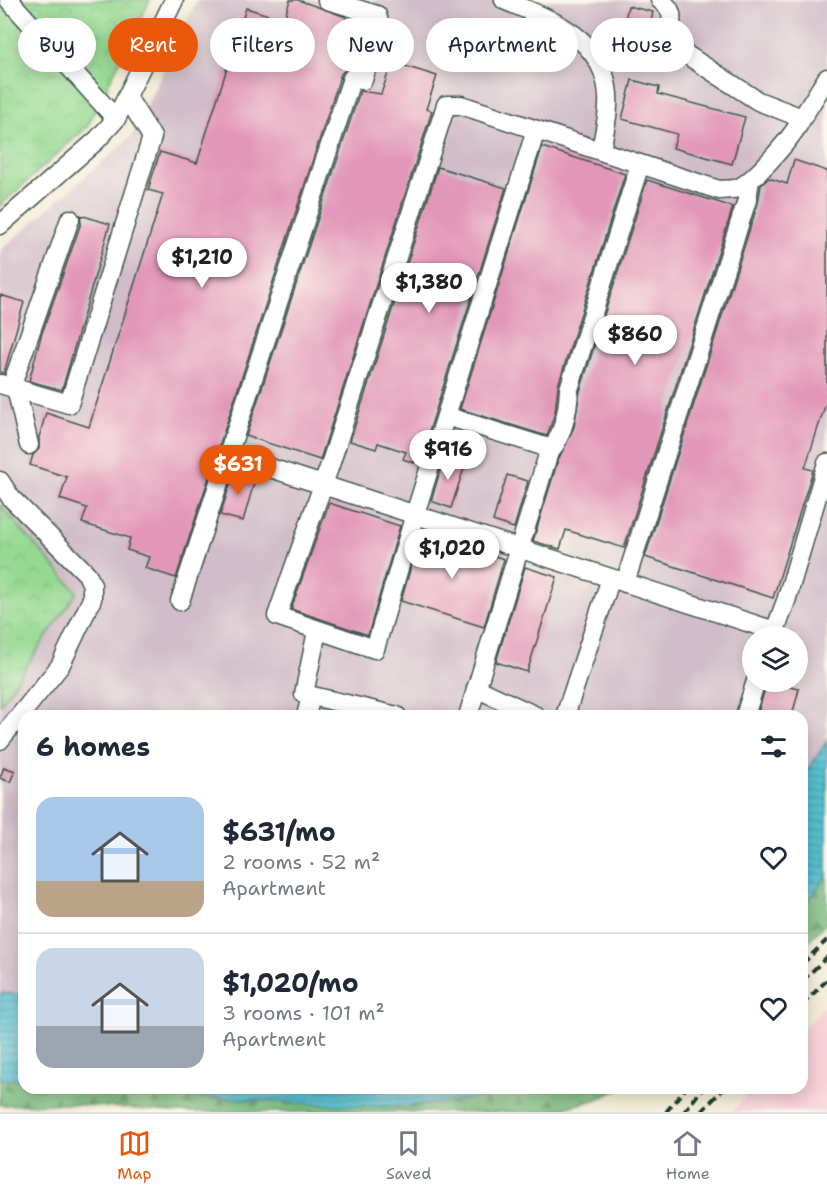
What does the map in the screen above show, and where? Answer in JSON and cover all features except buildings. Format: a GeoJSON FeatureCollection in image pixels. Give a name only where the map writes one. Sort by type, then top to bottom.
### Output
{"type":"FeatureCollection","features":[{"type":"Feature","properties":{"kind":"street"},"geometry":{"type":"LineString","coordinates":[[9,0],[116,119]]}},
{"type":"Feature","properties":{"kind":"street"},"geometry":{"type":"LineString","coordinates":[[0,225],[97,140],[116,119],[174,0]]}},
{"type":"Feature","properties":{"kind":"street"},"geometry":{"type":"LineString","coordinates":[[180,601],[352,78],[363,80],[380,25],[377,15],[327,0]]}},
{"type":"Feature","properties":{"kind":"street"},"geometry":{"type":"LineString","coordinates":[[504,0],[553,21],[582,40],[599,62],[608,87],[608,109],[601,151]]}},
{"type":"Feature","properties":{"kind":"street"},"geometry":{"type":"LineString","coordinates":[[660,0],[671,12],[673,21],[668,34],[670,44],[758,101],[802,118]]}},
{"type":"Feature","properties":{"kind":"street"},"geometry":{"type":"LineString","coordinates":[[536,130],[415,514],[375,650],[317,632],[277,616],[321,484],[331,462],[446,105],[461,105],[720,190],[738,189],[750,180],[797,132],[802,118],[827,78]]}},
{"type":"Feature","properties":{"kind":"street"},"geometry":{"type":"LineString","coordinates":[[9,386],[69,404],[152,137],[127,98]]}},
{"type":"Feature","properties":{"kind":"street"},"geometry":{"type":"LineString","coordinates":[[470,710],[548,455],[568,405],[570,389],[640,164]]}},
{"type":"Feature","properties":{"kind":"street"},"geometry":{"type":"LineString","coordinates":[[567,710],[618,580],[747,200],[750,180]]}},
{"type":"Feature","properties":{"kind":"street"},"geometry":{"type":"LineString","coordinates":[[9,386],[14,379],[69,219]]}},
{"type":"Feature","properties":{"kind":"street"},"geometry":{"type":"LineString","coordinates":[[9,386],[29,445]]}},
{"type":"Feature","properties":{"kind":"street"},"geometry":{"type":"LineString","coordinates":[[446,416],[552,449]]}},
{"type":"Feature","properties":{"kind":"street"},"geometry":{"type":"LineString","coordinates":[[776,626],[827,463]]}},
{"type":"Feature","properties":{"kind":"street"},"geometry":{"type":"LineString","coordinates":[[258,464],[618,580],[751,626]]}},
{"type":"Feature","properties":{"kind":"street"},"geometry":{"type":"LineString","coordinates":[[0,481],[11,498],[87,574],[92,585],[92,599],[60,666],[24,710]]}},
{"type":"Feature","properties":{"kind":"street"},"geometry":{"type":"LineString","coordinates":[[317,632],[304,694],[371,710]]}},
{"type":"Feature","properties":{"kind":"street"},"geometry":{"type":"LineString","coordinates":[[476,688],[523,710]]}},
{"type":"Feature","properties":{"kind":"street"},"geometry":{"type":"LineString","coordinates":[[747,710],[753,692]]}},
{"type":"Feature","properties":{"kind":"street"},"geometry":{"type":"LineString","coordinates":[[308,710],[311,696]]}},
{"type":"Feature","properties":{"kind":"street"},"geometry":{"type":"LineString","coordinates":[[0,740],[18,718]]}},
{"type":"Feature","properties":{"kind":"shaded area"},"geometry":{"type":"Polygon","coordinates":[[[197,0],[827,0],[827,741],[808,770],[808,710],[18,710],[18,994],[0,993],[0,705],[77,592],[0,505],[0,251],[132,136],[163,72],[198,72],[198,18],[188,18],[197,0]]]}},
{"type":"Feature","properties":{"kind":"shaded area"},"geometry":{"type":"Polygon","coordinates":[[[827,1002],[827,1112],[732,1112],[747,1094],[808,1094],[808,1023],[827,1002]]]}},
{"type":"Feature","properties":{"kind":"green space"},"geometry":{"type":"Polygon","coordinates":[[[0,0],[150,0],[141,18],[108,18],[108,72],[114,72],[87,127],[0,206],[0,0]]]}},
{"type":"Feature","properties":{"kind":"green space"},"geometry":{"type":"Polygon","coordinates":[[[0,505],[77,592],[0,705],[0,505]]]}},
{"type":"Feature","properties":{"kind":"green space"},"geometry":{"type":"Polygon","coordinates":[[[827,875],[827,922],[808,942],[808,901],[827,875]]]}},
{"type":"Feature","properties":{"kind":"green space"},"geometry":{"type":"Polygon","coordinates":[[[0,1079],[18,1080],[18,1094],[159,1094],[405,1108],[493,1094],[608,1094],[550,1112],[175,1112],[70,1104],[0,1105],[0,1079]]]}},
{"type":"Feature","properties":{"kind":"water"},"geometry":{"type":"Polygon","coordinates":[[[827,741],[827,875],[808,901],[808,770],[827,741]]]}},
{"type":"Feature","properties":{"kind":"water"},"geometry":{"type":"Polygon","coordinates":[[[0,993],[18,994],[18,1080],[0,1079],[0,993]]]}},
{"type":"Feature","properties":{"kind":"water"},"geometry":{"type":"Polygon","coordinates":[[[163,1094],[492,1094],[456,1101],[399,1106],[163,1094]]]}},
{"type":"Feature","properties":{"kind":"railway"},"geometry":{"type":"LineString","coordinates":[[808,958],[827,940]]}},
{"type":"Feature","properties":{"kind":"railway"},"geometry":{"type":"LineString","coordinates":[[808,975],[827,957]]}},
{"type":"Feature","properties":{"kind":"railway"},"geometry":{"type":"LineString","coordinates":[[808,999],[827,980]]}},
{"type":"Feature","properties":{"kind":"railway"},"geometry":{"type":"LineString","coordinates":[[666,1112],[681,1094]]}},
{"type":"Feature","properties":{"kind":"railway"},"geometry":{"type":"LineString","coordinates":[[684,1112],[698,1094]]}},
{"type":"Feature","properties":{"kind":"railway"},"geometry":{"type":"LineString","coordinates":[[701,1112],[718,1094]]}}]}
